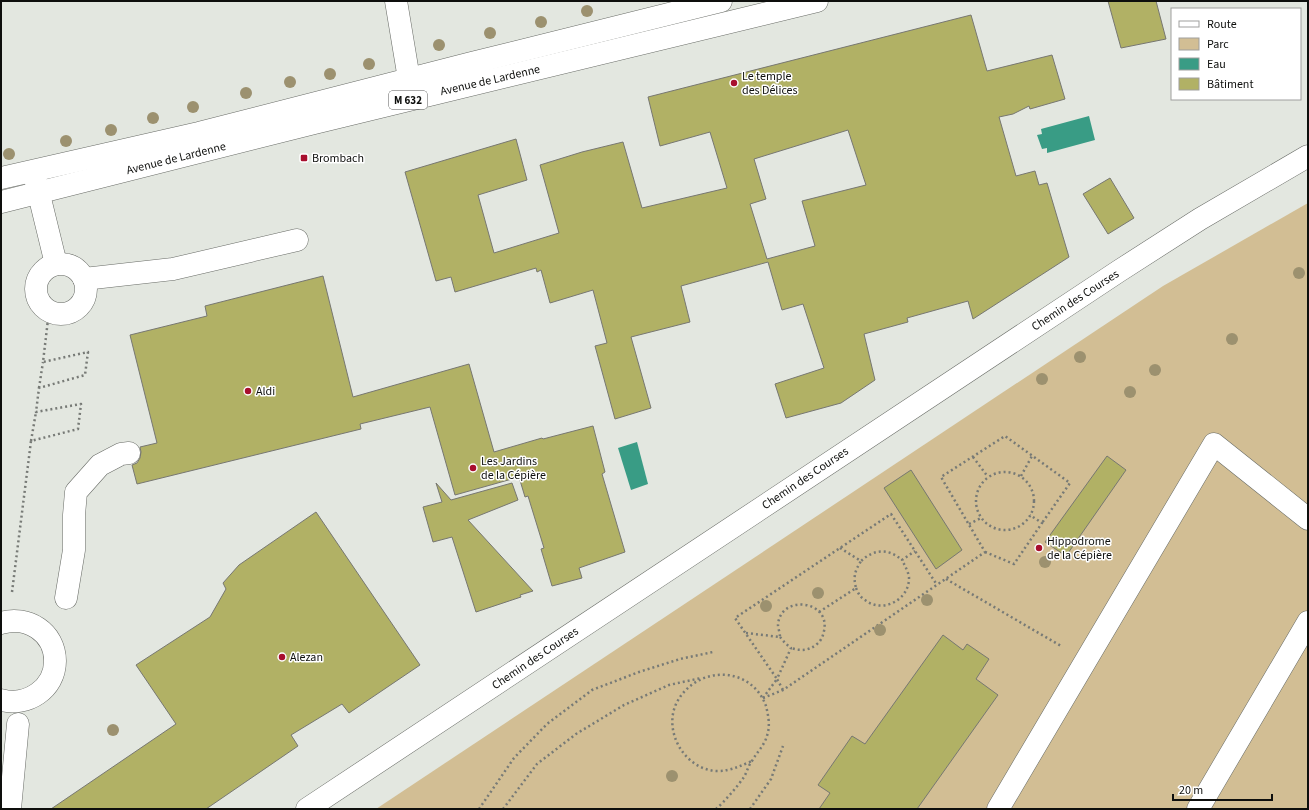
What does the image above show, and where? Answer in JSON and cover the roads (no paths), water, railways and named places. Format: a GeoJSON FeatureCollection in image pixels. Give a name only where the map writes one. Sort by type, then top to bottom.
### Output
{"type":"FeatureCollection","features":[{"type":"Feature","properties":{"kind":"main road"},"geometry":{"type":"LineString","coordinates":[[396,1],[411,89]]}},
{"type":"Feature","properties":{"kind":"main road","name":"Avenue de Lardenne"},"geometry":{"type":"LineString","coordinates":[[1,202],[411,89],[721,1]]}},
{"type":"Feature","properties":{"kind":"main road","name":"Avenue de Lardenne"},"geometry":{"type":"LineString","coordinates":[[1,178],[199,133],[411,89],[817,1]]}},
{"type":"Feature","properties":{"kind":"main road","name":"Chemin des Courses"},"geometry":{"type":"LineString","coordinates":[[306,809],[1119,271],[1200,219],[1308,156]]}},
{"type":"Feature","properties":{"kind":"main road"},"geometry":{"type":"LineString","coordinates":[[33,171],[56,264]]}},
{"type":"Feature","properties":{"kind":"main road"},"geometry":{"type":"LineString","coordinates":[[84,279],[173,269],[296,240]]}},
{"type":"Feature","properties":{"kind":"main road"},"geometry":{"type":"LineString","coordinates":[[56,264],[73,266],[80,272],[84,279],[86,288],[85,297],[75,310],[66,314],[58,314],[49,311],[40,303],[37,297],[37,281],[41,273],[56,264]]}},
{"type":"Feature","properties":{"kind":"main road"},"geometry":{"type":"LineString","coordinates":[[998,809],[1214,444],[1308,518]]}},
{"type":"Feature","properties":{"kind":"main road"},"geometry":{"type":"LineString","coordinates":[[66,598],[74,550],[74,515],[76,492],[100,465],[120,454],[129,453]]}},
{"type":"Feature","properties":{"kind":"main road"},"geometry":{"type":"LineString","coordinates":[[5,621],[20,620],[41,630],[48,638],[54,649],[55,661],[54,672],[49,683],[18,724],[10,809]]}},
{"type":"Feature","properties":{"kind":"main road"},"geometry":{"type":"LineString","coordinates":[[1198,809],[1308,622]]}},
{"type":"Feature","properties":{"kind":"main road"},"geometry":{"type":"LineString","coordinates":[[1,700],[8,702],[20,701],[32,698],[41,692]]}},
{"type":"Feature","properties":{"kind":"main road"},"geometry":{"type":"LineString","coordinates":[[1,704],[18,724]]}},
{"type":"Feature","properties":{"kind":"water"},"geometry":{"type":"Polygon","coordinates":[[[1089,116],[1095,140],[1047,153],[1047,148],[1042,149],[1037,135],[1042,134],[1041,129],[1089,116]]]}},
{"type":"Feature","properties":{"kind":"water"},"geometry":{"type":"Polygon","coordinates":[[[637,442],[648,484],[631,490],[618,448],[637,442]]]}},
{"type":"Feature","properties":{"kind":"place","name":"Le temple des Délices"},"geometry":{"type":"Point","coordinates":[734,83]}},
{"type":"Feature","properties":{"kind":"place","name":"Brombach"},"geometry":{"type":"Point","coordinates":[304,158]}},
{"type":"Feature","properties":{"kind":"place","name":"Aldi"},"geometry":{"type":"Point","coordinates":[248,391]}},
{"type":"Feature","properties":{"kind":"place","name":"Les Jardins de la Cépière"},"geometry":{"type":"Point","coordinates":[473,468]}},
{"type":"Feature","properties":{"kind":"place","name":"Hippodrome de la Cépière"},"geometry":{"type":"Point","coordinates":[1039,548]}},
{"type":"Feature","properties":{"kind":"place","name":"Alezan"},"geometry":{"type":"Point","coordinates":[282,657]}}]}
